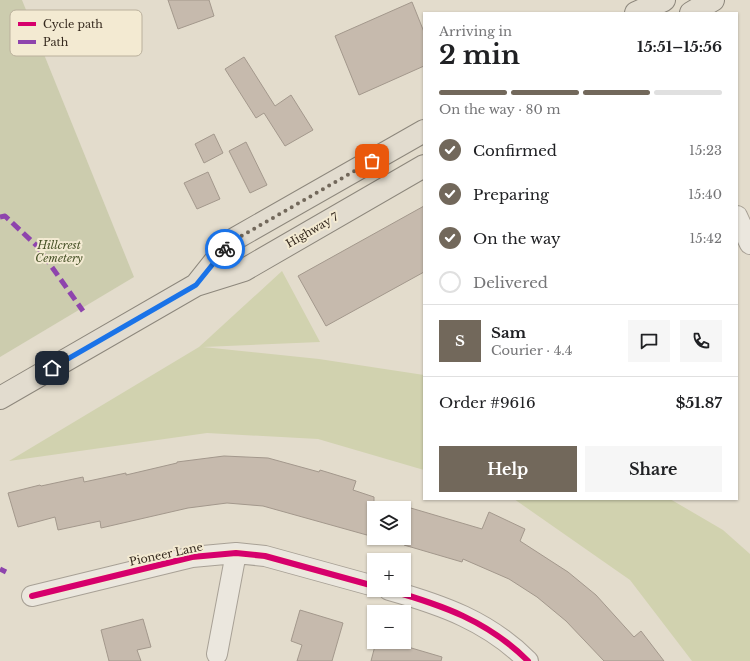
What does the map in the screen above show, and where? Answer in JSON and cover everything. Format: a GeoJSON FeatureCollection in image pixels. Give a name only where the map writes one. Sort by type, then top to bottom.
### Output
{"type":"FeatureCollection","features":[{"type":"Feature","properties":{"kind":"main road"},"geometry":{"type":"LineString","coordinates":[[639,12],[664,0]]}},
{"type":"Feature","properties":{"kind":"main road"},"geometry":{"type":"LineString","coordinates":[[693,12],[713,0]]}},
{"type":"Feature","properties":{"kind":"main road","name":"Highway 7"},"geometry":{"type":"LineString","coordinates":[[196,285],[231,242],[423,132]]}},
{"type":"Feature","properties":{"kind":"main road","name":"Highway 7"},"geometry":{"type":"LineString","coordinates":[[0,398],[196,285],[244,270],[423,167]]}},
{"type":"Feature","properties":{"kind":"street"},"geometry":{"type":"LineString","coordinates":[[738,218],[750,244]]}},
{"type":"Feature","properties":{"kind":"street"},"geometry":{"type":"LineString","coordinates":[[217,654],[236,553]]}},
{"type":"Feature","properties":{"kind":"street","name":"Pioneer Lane"},"geometry":{"type":"LineString","coordinates":[[32,596],[192,557],[236,553],[265,556],[367,584]]}},
{"type":"Feature","properties":{"kind":"street"},"geometry":{"type":"LineString","coordinates":[[411,596],[438,604],[497,634],[528,661]]}},
{"type":"Feature","properties":{"kind":"green space","name":"Hillcrest Cemetery"},"geometry":{"type":"Polygon","coordinates":[[[0,0],[22,0],[26,10],[10,10],[10,56],[45,56],[134,277],[0,357],[0,0]]]}},
{"type":"Feature","properties":{"kind":"green space"},"geometry":{"type":"Polygon","coordinates":[[[282,271],[320,342],[203,347],[319,359],[423,375],[423,470],[318,439],[207,433],[9,461],[199,347],[282,271]]]}},
{"type":"Feature","properties":{"kind":"green space"},"geometry":{"type":"Polygon","coordinates":[[[515,500],[672,500],[723,530],[750,554],[750,661],[692,661],[630,580],[515,500]]]}},
{"type":"Feature","properties":{"kind":"building"},"geometry":{"type":"Polygon","coordinates":[[[168,0],[209,0],[214,16],[178,29],[168,0]]]}},
{"type":"Feature","properties":{"kind":"building"},"geometry":{"type":"Polygon","coordinates":[[[412,2],[423,30],[423,66],[359,95],[335,36],[412,2]]]}},
{"type":"Feature","properties":{"kind":"building"},"geometry":{"type":"Polygon","coordinates":[[[244,57],[275,106],[291,95],[313,130],[285,146],[264,113],[256,118],[225,69],[244,57]]]}},
{"type":"Feature","properties":{"kind":"building"},"geometry":{"type":"Polygon","coordinates":[[[214,134],[223,153],[204,163],[195,144],[214,134]]]}},
{"type":"Feature","properties":{"kind":"building"},"geometry":{"type":"Polygon","coordinates":[[[246,142],[267,185],[250,193],[229,151],[246,142]]]}},
{"type":"Feature","properties":{"kind":"building"},"geometry":{"type":"Polygon","coordinates":[[[208,172],[220,199],[197,209],[184,183],[208,172]]]}},
{"type":"Feature","properties":{"kind":"building"},"geometry":{"type":"Polygon","coordinates":[[[423,207],[423,273],[326,326],[298,276],[423,207]]]}},
{"type":"Feature","properties":{"kind":"building"},"geometry":{"type":"Polygon","coordinates":[[[224,456],[268,458],[319,472],[320,470],[356,481],[353,490],[374,497],[374,501],[367,501],[367,535],[263,506],[227,503],[188,508],[101,528],[100,521],[58,530],[55,517],[18,527],[8,493],[83,477],[84,482],[126,473],[126,475],[177,462],[224,456]]]}},
{"type":"Feature","properties":{"kind":"building"},"geometry":{"type":"Polygon","coordinates":[[[411,508],[482,529],[489,512],[525,529],[520,541],[568,572],[596,595],[634,637],[641,631],[664,661],[604,661],[566,621],[537,597],[509,579],[463,559],[462,562],[404,545],[411,545],[411,508]]]}},
{"type":"Feature","properties":{"kind":"building"},"geometry":{"type":"Polygon","coordinates":[[[300,610],[343,623],[332,661],[297,661],[302,645],[291,641],[300,610]]]}},
{"type":"Feature","properties":{"kind":"building"},"geometry":{"type":"Polygon","coordinates":[[[143,619],[151,647],[137,650],[141,661],[109,661],[101,630],[143,619]]]}},
{"type":"Feature","properties":{"kind":"building"},"geometry":{"type":"Polygon","coordinates":[[[411,648],[442,657],[441,661],[371,661],[374,649],[411,648]]]}},
{"type":"Feature","properties":{"kind":"marked path"},"geometry":{"type":"LineString","coordinates":[[0,217],[5,216],[37,246],[83,311]]}},
{"type":"Feature","properties":{"kind":"marked path"},"geometry":{"type":"LineString","coordinates":[[0,569],[6,572]]}},
{"type":"Feature","properties":{"kind":"cycle path"},"geometry":{"type":"LineString","coordinates":[[32,596],[192,557],[236,553],[265,556],[367,584]]}},
{"type":"Feature","properties":{"kind":"cycle path"},"geometry":{"type":"LineString","coordinates":[[411,597],[446,609],[480,625],[497,635],[528,661]]}},
{"type":"Feature","properties":{"kind":"way so far"},"geometry":{"type":"LineString","coordinates":[[225,249],[231,242],[372,161]]}},
{"type":"Feature","properties":{"kind":"route"},"geometry":{"type":"LineString","coordinates":[[52,368],[196,285],[225,249]]}}]}
